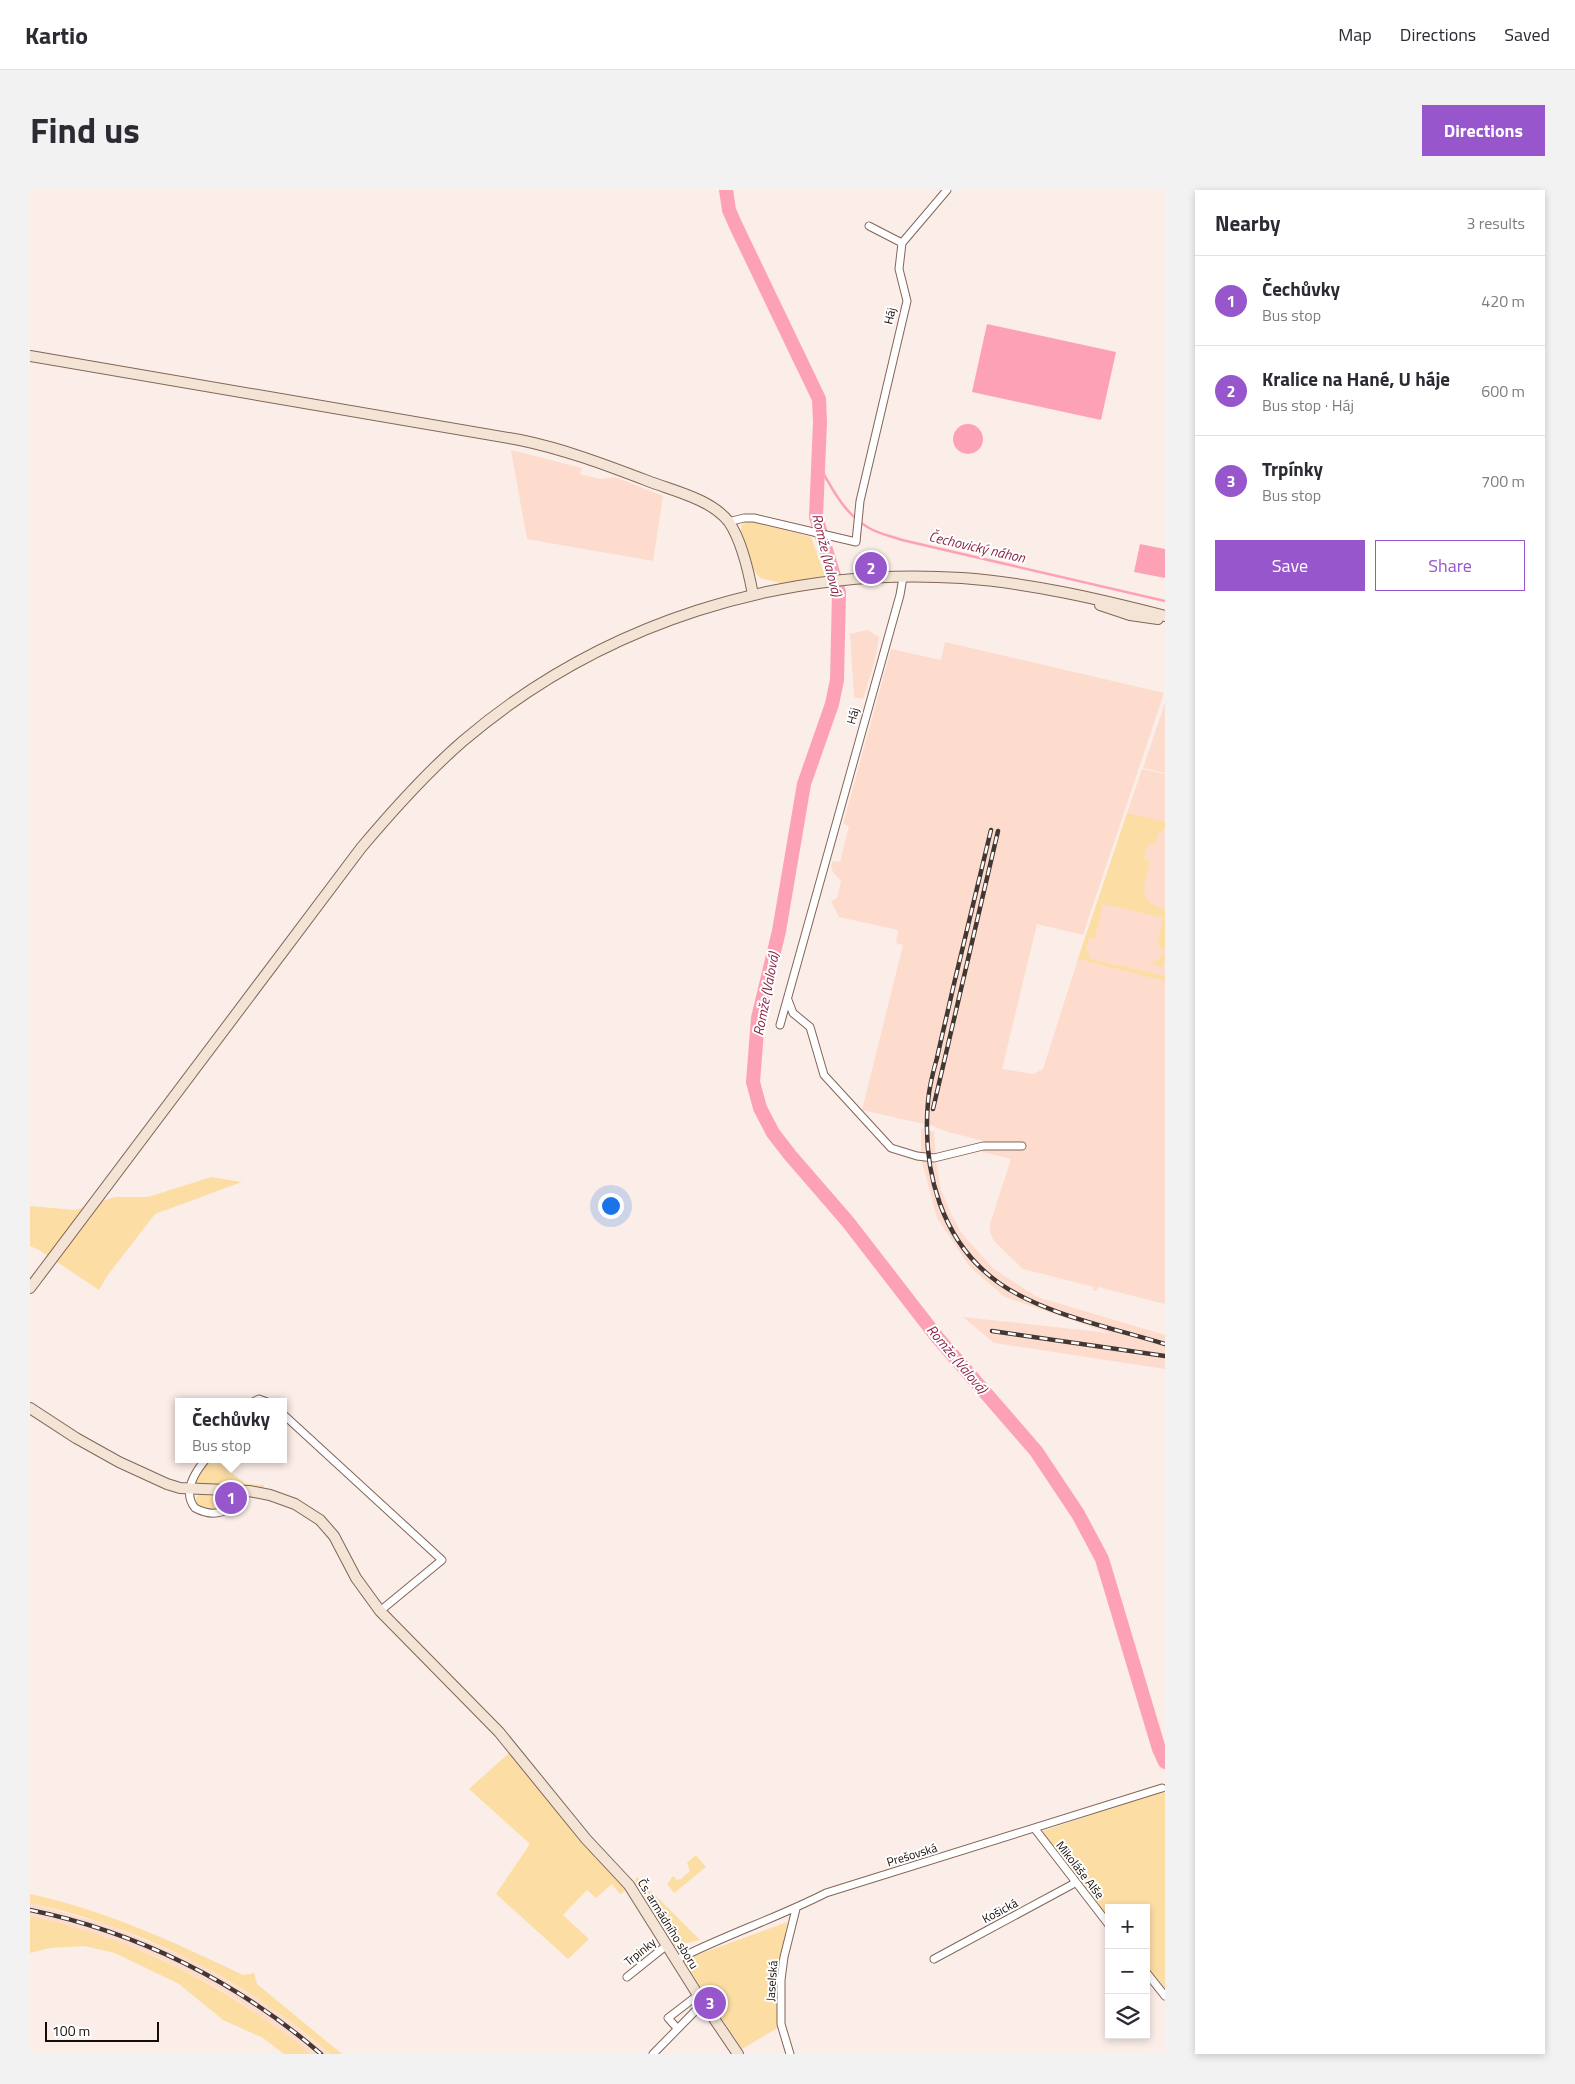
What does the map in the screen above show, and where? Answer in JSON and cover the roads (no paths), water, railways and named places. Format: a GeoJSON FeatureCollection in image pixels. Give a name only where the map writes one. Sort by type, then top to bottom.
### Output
{"type":"FeatureCollection","features":[{"type":"Feature","properties":{"kind":"street"},"geometry":{"type":"LineString","coordinates":[[869,226],[902,243],[947,190]]}},
{"type":"Feature","properties":{"kind":"street","name":"Háj"},"geometry":{"type":"LineString","coordinates":[[728,522],[750,517],[856,542],[860,501],[906,301],[899,269],[902,243]]}},
{"type":"Feature","properties":{"kind":"street"},"geometry":{"type":"LineString","coordinates":[[30,356],[542,445],[601,464],[698,500],[713,508],[728,522],[738,541],[753,594]]}},
{"type":"Feature","properties":{"kind":"street"},"geometry":{"type":"LineString","coordinates":[[30,1288],[361,848],[392,812],[433,768],[463,741],[508,706],[578,662],[663,622],[753,594],[850,579],[903,577],[979,580],[1070,595],[1165,616]]}},
{"type":"Feature","properties":{"kind":"street","name":"Háj"},"geometry":{"type":"LineString","coordinates":[[780,1025],[900,595],[903,577]]}},
{"type":"Feature","properties":{"kind":"street"},"geometry":{"type":"LineString","coordinates":[[1070,595],[1130,616],[1165,620]]}},
{"type":"Feature","properties":{"kind":"street"},"geometry":{"type":"LineString","coordinates":[[787,998],[793,1013],[810,1027],[824,1075],[891,1148],[929,1158],[939,1158],[983,1146],[1022,1146]]}},
{"type":"Feature","properties":{"kind":"street","name":"Čs. armádního sboru"},"geometry":{"type":"LineString","coordinates":[[30,1408],[76,1438],[119,1462],[167,1484],[190,1488],[249,1492],[283,1499],[320,1520],[334,1536],[356,1578],[380,1611],[499,1732],[586,1839],[629,1884],[700,1999],[738,2054]]}},
{"type":"Feature","properties":{"kind":"street"},"geometry":{"type":"LineString","coordinates":[[287,1419],[442,1560],[380,1611]]}},
{"type":"Feature","properties":{"kind":"street"},"geometry":{"type":"LineString","coordinates":[[203,1463],[194,1474],[190,1488],[191,1502],[195,1508],[221,1513],[230,1509],[249,1492]]}},
{"type":"Feature","properties":{"kind":"street","name":"Prešovská"},"geometry":{"type":"LineString","coordinates":[[676,1960],[695,1950],[796,1909],[826,1894],[1162,1788]]}},
{"type":"Feature","properties":{"kind":"street","name":"Mikoláše Alše"},"geometry":{"type":"LineString","coordinates":[[1035,1829],[1105,1920]]}},
{"type":"Feature","properties":{"kind":"street","name":"Košická"},"geometry":{"type":"LineString","coordinates":[[934,1959],[1076,1883]]}},
{"type":"Feature","properties":{"kind":"street","name":"Jaselská"},"geometry":{"type":"LineString","coordinates":[[790,2054],[781,2024],[781,1980],[784,1957],[796,1909]]}},
{"type":"Feature","properties":{"kind":"street","name":"Trpinky"},"geometry":{"type":"LineString","coordinates":[[627,1977],[667,1945]]}},
{"type":"Feature","properties":{"kind":"street"},"geometry":{"type":"LineString","coordinates":[[1150,1977],[1165,1996]]}},
{"type":"Feature","properties":{"kind":"street"},"geometry":{"type":"LineString","coordinates":[[677,2028],[668,2018],[700,1999]]}},
{"type":"Feature","properties":{"kind":"street"},"geometry":{"type":"LineString","coordinates":[[653,2054],[700,1999]]}},
{"type":"Feature","properties":{"kind":"waterway","name":"Romže (Valová)"},"geometry":{"type":"LineString","coordinates":[[726,190],[729,210],[736,226],[819,399],[820,422],[816,517],[839,592],[837,680],[832,704],[804,784],[779,931],[758,1018],[753,1082],[760,1108],[773,1133],[790,1155],[848,1222],[937,1337],[1036,1451],[1078,1514],[1102,1559],[1159,1749],[1165,1762]]}},
{"type":"Feature","properties":{"kind":"waterway","name":"Čechovický náhon"},"geometry":{"type":"LineString","coordinates":[[817,462],[845,508],[860,522],[877,532],[902,540],[1165,601]]}},
{"type":"Feature","properties":{"kind":"railway"},"geometry":{"type":"LineString","coordinates":[[991,830],[929,1091],[928,1153],[940,1203],[949,1226],[963,1247],[979,1266],[999,1283],[1017,1294],[1057,1312],[1165,1344]]}},
{"type":"Feature","properties":{"kind":"railway"},"geometry":{"type":"LineString","coordinates":[[933,1109],[998,831]]}},
{"type":"Feature","properties":{"kind":"railway"},"geometry":{"type":"LineString","coordinates":[[992,1331],[1165,1356]]}},
{"type":"Feature","properties":{"kind":"railway"},"geometry":{"type":"LineString","coordinates":[[30,1910],[109,1932],[147,1946],[184,1963],[256,2004],[321,2054]]}},
{"type":"Feature","properties":{"kind":"place","name":"Kralice na Hané, U háje"},"geometry":{"type":"Point","coordinates":[871,568]}},
{"type":"Feature","properties":{"kind":"place","name":"Čechůvky"},"geometry":{"type":"Point","coordinates":[231,1498]}},
{"type":"Feature","properties":{"kind":"place","name":"Trpínky"},"geometry":{"type":"Point","coordinates":[710,2003]}}]}
